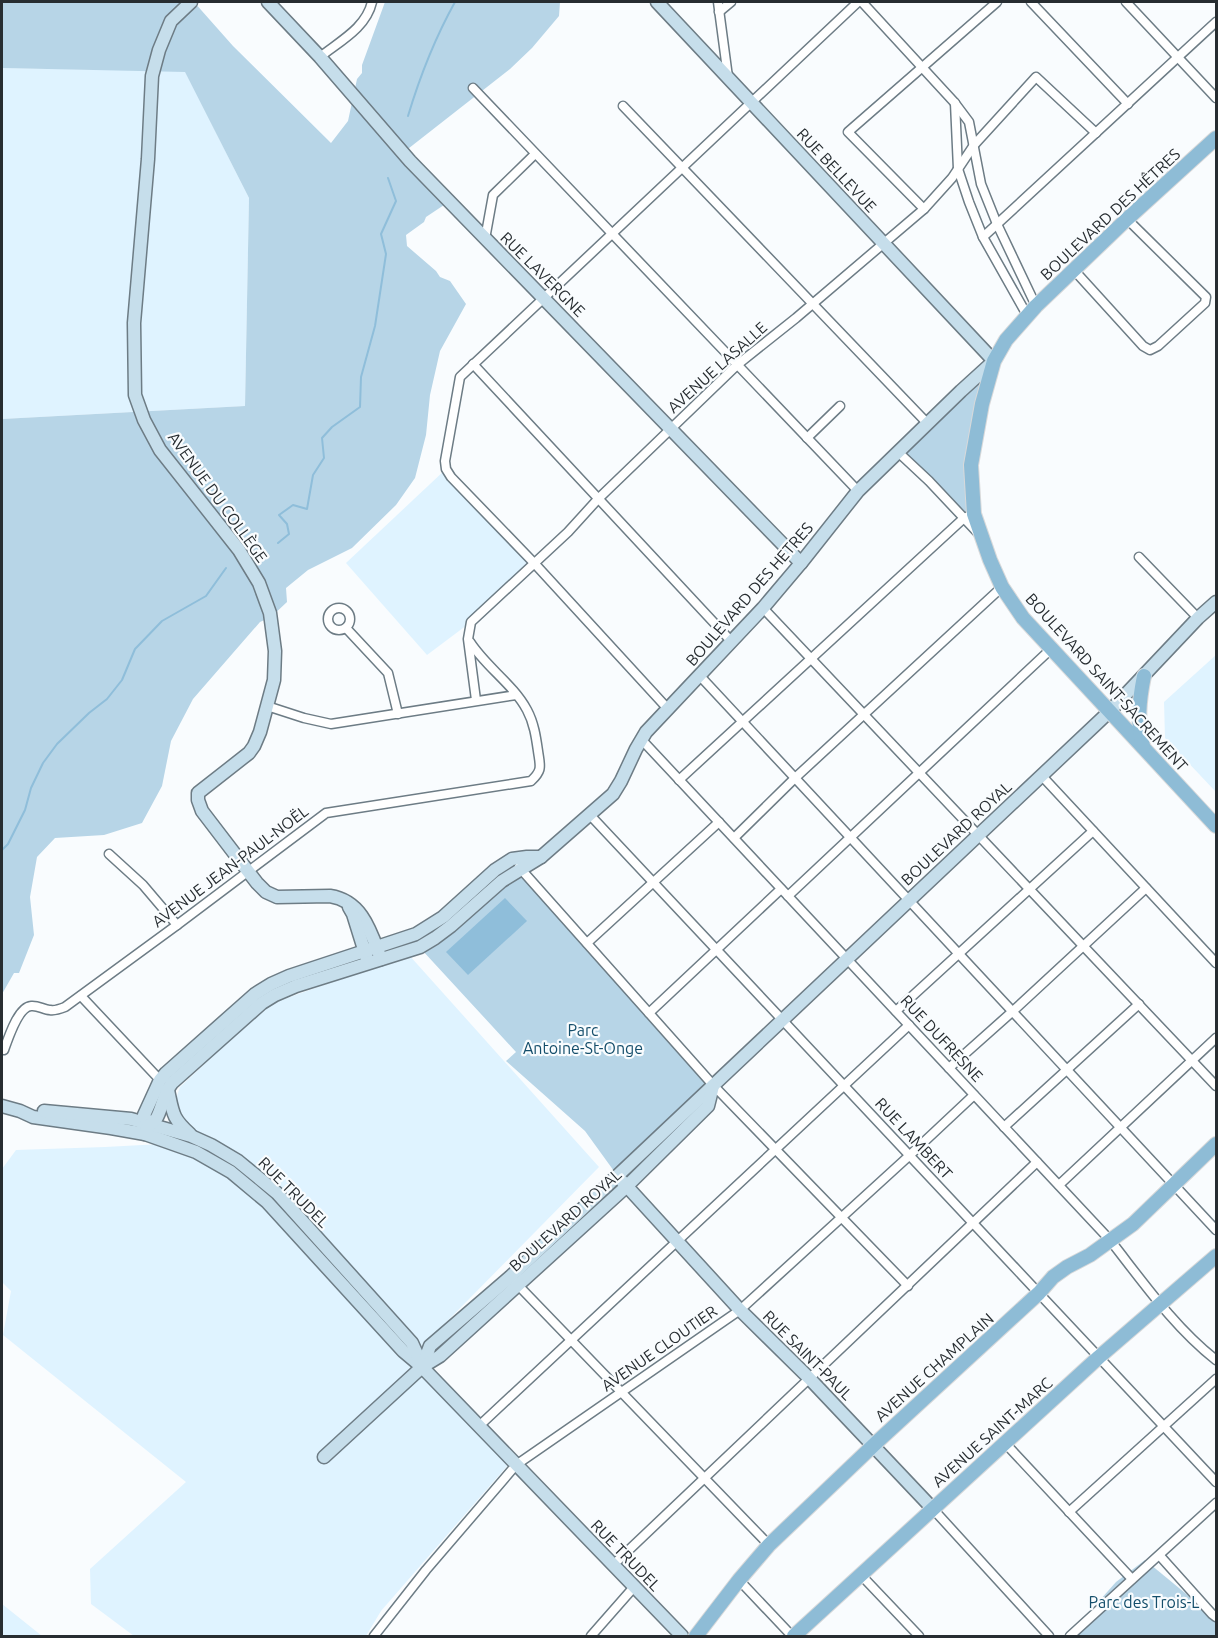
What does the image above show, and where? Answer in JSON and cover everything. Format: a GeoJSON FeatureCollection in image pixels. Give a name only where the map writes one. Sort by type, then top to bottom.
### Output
{"type":"FeatureCollection","features":[{"type":"Feature","properties":{"kind":"main road","name":"BOULEVARD DES HÊTRES"},"geometry":{"type":"LineString","coordinates":[[1032,310],[1073,269],[1216,138]]}},
{"type":"Feature","properties":{"kind":"main road","name":"BOULEVARD SAINT-SACREMENT"},"geometry":{"type":"LineString","coordinates":[[1032,310],[1006,340],[994,361],[982,404],[971,465],[969,516],[981,536],[1002,587],[1023,618],[1216,826]]}},
{"type":"Feature","properties":{"kind":"main road"},"geometry":{"type":"LineString","coordinates":[[1143,746],[1138,708],[1144,676]]}},
{"type":"Feature","properties":{"kind":"main road","name":"AVENUE CHAMPLAIN"},"geometry":{"type":"LineString","coordinates":[[696,1636],[770,1545],[873,1445],[1039,1293],[1053,1277],[1090,1256],[1133,1224],[1216,1144]]}},
{"type":"Feature","properties":{"kind":"main road","name":"AVENUE SAINT-MARC"},"geometry":{"type":"LineString","coordinates":[[793,1636],[1099,1357],[1216,1256]]}},
{"type":"Feature","properties":{"kind":"street","name":"AVENUE DU COLLÈGE"},"geometry":{"type":"LineString","coordinates":[[191,2],[171,21],[159,50],[152,76],[148,159],[134,324],[135,395],[144,420],[160,450],[239,550],[259,583],[270,613],[275,651],[274,680],[254,746],[249,753],[198,793],[198,800],[202,811],[266,892],[277,897],[330,896],[346,901],[366,920],[373,955]]}},
{"type":"Feature","properties":{"kind":"street","name":"RUE LAVERGNE"},"geometry":{"type":"LineString","coordinates":[[268,2],[320,57],[410,161],[801,563]]}},
{"type":"Feature","properties":{"kind":"street"},"geometry":{"type":"LineString","coordinates":[[320,57],[360,26],[372,2]]}},
{"type":"Feature","properties":{"kind":"street","name":"RUE BELLEVUE"},"geometry":{"type":"LineString","coordinates":[[657,2],[994,361]]}},
{"type":"Feature","properties":{"kind":"street"},"geometry":{"type":"LineString","coordinates":[[718,2],[728,77]]}},
{"type":"Feature","properties":{"kind":"street"},"geometry":{"type":"LineString","coordinates":[[719,12],[730,2]]}},
{"type":"Feature","properties":{"kind":"street"},"geometry":{"type":"LineString","coordinates":[[668,709],[535,564],[451,477],[446,469],[445,461],[460,377],[860,2],[954,102],[969,122],[981,184],[1032,310]]}},
{"type":"Feature","properties":{"kind":"street"},"geometry":{"type":"LineString","coordinates":[[924,209],[848,132],[997,2]]}},
{"type":"Feature","properties":{"kind":"street"},"geometry":{"type":"LineString","coordinates":[[1031,2],[1128,104]]}},
{"type":"Feature","properties":{"kind":"street"},"geometry":{"type":"LineString","coordinates":[[1126,2],[1216,98]]}},
{"type":"Feature","properties":{"kind":"street"},"geometry":{"type":"LineString","coordinates":[[983,237],[1216,22]]}},
{"type":"Feature","properties":{"kind":"street","name":"AVENUE LASALLE"},"geometry":{"type":"LineString","coordinates":[[468,639],[471,622],[535,564],[598,499],[737,365],[924,209],[958,169],[974,145],[1036,78],[1096,133]]}},
{"type":"Feature","properties":{"kind":"street"},"geometry":{"type":"LineString","coordinates":[[473,88],[858,491]]}},
{"type":"Feature","properties":{"kind":"street"},"geometry":{"type":"LineString","coordinates":[[954,102],[958,169],[969,202],[983,237],[1032,310]]}},
{"type":"Feature","properties":{"kind":"street"},"geometry":{"type":"LineString","coordinates":[[624,106],[928,424]]}},
{"type":"Feature","properties":{"kind":"street"},"geometry":{"type":"LineString","coordinates":[[485,239],[493,195],[535,154]]}},
{"type":"Feature","properties":{"kind":"street"},"geometry":{"type":"LineString","coordinates":[[1073,269],[1143,346],[1150,350],[1158,346],[1205,303],[1206,297],[1127,219]]}},
{"type":"Feature","properties":{"kind":"street","name":"BOULEVARD DES HETRES"},"geometry":{"type":"LineString","coordinates":[[146,1129],[144,1115],[164,1084],[255,994],[289,976],[373,955],[416,934],[442,918],[495,870],[541,857],[590,815],[612,794],[621,781],[646,732],[763,608],[858,491],[994,361]]}},
{"type":"Feature","properties":{"kind":"street"},"geometry":{"type":"LineString","coordinates":[[473,364],[731,641]]}},
{"type":"Feature","properties":{"kind":"street"},"geometry":{"type":"LineString","coordinates":[[807,438],[840,406]]}},
{"type":"Feature","properties":{"kind":"street"},"geometry":{"type":"LineString","coordinates":[[679,780],[969,516],[898,452]]}},
{"type":"Feature","properties":{"kind":"street"},"geometry":{"type":"LineString","coordinates":[[1139,557],[1198,618]]}},
{"type":"Feature","properties":{"kind":"street"},"geometry":{"type":"LineString","coordinates":[[734,838],[795,778],[1002,587]]}},
{"type":"Feature","properties":{"kind":"street","name":"BOULEVARD ROYAL"},"geometry":{"type":"LineString","coordinates":[[514,1281],[617,1175],[1110,711],[1216,602]]}},
{"type":"Feature","properties":{"kind":"street"},"geometry":{"type":"LineString","coordinates":[[763,608],[1216,1086]]}},
{"type":"Feature","properties":{"kind":"street"},"geometry":{"type":"LineString","coordinates":[[346,628],[388,673],[398,714]]}},
{"type":"Feature","properties":{"kind":"street"},"geometry":{"type":"LineString","coordinates":[[468,639],[476,700]]}},
{"type":"Feature","properties":{"kind":"street","name":"AVENUE JEAN-PAUL-NOËL"},"geometry":{"type":"LineString","coordinates":[[4,1050],[22,1010],[28,1006],[52,1011],[65,1007],[326,813],[531,781],[541,768],[534,728],[528,711],[477,654],[468,639]]}},
{"type":"Feature","properties":{"kind":"street"},"geometry":{"type":"LineString","coordinates":[[649,1013],[717,950],[850,837],[1052,648]]}},
{"type":"Feature","properties":{"kind":"street"},"geometry":{"type":"LineString","coordinates":[[700,676],[1216,1230]]}},
{"type":"Feature","properties":{"kind":"street"},"geometry":{"type":"LineString","coordinates":[[267,706],[331,724],[516,695]]}},
{"type":"Feature","properties":{"kind":"street","name":"RUE DUFRESNE"},"geometry":{"type":"LineString","coordinates":[[641,740],[1110,1240],[1160,1304],[1214,1355]]}},
{"type":"Feature","properties":{"kind":"street"},"geometry":{"type":"LineString","coordinates":[[1041,775],[1216,963]]}},
{"type":"Feature","properties":{"kind":"street","name":"RUE LAMBERT"},"geometry":{"type":"LineString","coordinates":[[590,815],[1216,1482]]}},
{"type":"Feature","properties":{"kind":"street"},"geometry":{"type":"LineString","coordinates":[[587,943],[719,822]]}},
{"type":"Feature","properties":{"kind":"street"},"geometry":{"type":"LineString","coordinates":[[896,1011],[1093,831]]}},
{"type":"Feature","properties":{"kind":"street"},"geometry":{"type":"LineString","coordinates":[[109,854],[143,885],[177,925]]}},
{"type":"Feature","properties":{"kind":"street"},"geometry":{"type":"LineString","coordinates":[[516,864],[713,1085],[908,1286]]}},
{"type":"Feature","properties":{"kind":"street"},"geometry":{"type":"LineString","coordinates":[[949,1068],[1146,888]]}},
{"type":"Feature","properties":{"kind":"street"},"geometry":{"type":"LineString","coordinates":[[81,996],[164,1084],[173,1115],[193,1137]]}},
{"type":"Feature","properties":{"kind":"street"},"geometry":{"type":"LineString","coordinates":[[1004,1127],[1139,1005]]}},
{"type":"Feature","properties":{"kind":"street"},"geometry":{"type":"LineString","coordinates":[[479,1426],[909,1025]]}},
{"type":"Feature","properties":{"kind":"street"},"geometry":{"type":"LineString","coordinates":[[1059,1185],[1216,1038]]}},
{"type":"Feature","properties":{"kind":"street","name":"BOULEVARD ROYAL"},"geometry":{"type":"LineString","coordinates":[[324,1457],[422,1367],[430,1346],[514,1281],[627,1186],[708,1106],[713,1085]]}},
{"type":"Feature","properties":{"kind":"street","name":"AVENUE CLOUTIER"},"geometry":{"type":"LineString","coordinates":[[374,1636],[426,1570],[516,1465],[740,1310],[974,1095]]}},
{"type":"Feature","properties":{"kind":"street","name":"RUE TRUDEL"},"geometry":{"type":"LineString","coordinates":[[2,1106],[20,1111],[40,1110],[131,1119],[146,1129],[196,1152],[231,1172],[267,1202],[403,1351],[422,1367],[682,1636]]}},
{"type":"Feature","properties":{"kind":"street","name":"RUE TRUDEL"},"geometry":{"type":"LineString","coordinates":[[146,1129],[193,1137],[211,1145],[238,1161],[276,1193],[412,1343],[422,1367]]}},
{"type":"Feature","properties":{"kind":"street"},"geometry":{"type":"LineString","coordinates":[[613,1565],[1037,1162]]}},
{"type":"Feature","properties":{"kind":"street","name":"RUE SAINT-PAUL"},"geometry":{"type":"LineString","coordinates":[[617,1175],[740,1310],[873,1445],[1049,1636]]}},
{"type":"Feature","properties":{"kind":"street"},"geometry":{"type":"LineString","coordinates":[[514,1281],[770,1545]]}},
{"type":"Feature","properties":{"kind":"street"},"geometry":{"type":"LineString","coordinates":[[1069,1512],[1216,1379]]}},
{"type":"Feature","properties":{"kind":"street"},"geometry":{"type":"LineString","coordinates":[[1005,1443],[1132,1579]]}},
{"type":"Feature","properties":{"kind":"street"},"geometry":{"type":"LineString","coordinates":[[1070,1636],[1216,1503]]}},
{"type":"Feature","properties":{"kind":"street"},"geometry":{"type":"LineString","coordinates":[[1160,1556],[1214,1616]]}},
{"type":"Feature","properties":{"kind":"street"},"geometry":{"type":"LineString","coordinates":[[861,1575],[919,1636]]}},
{"type":"Feature","properties":{"kind":"street"},"geometry":{"type":"LineString","coordinates":[[740,1580],[793,1636]]}},
{"type":"Feature","properties":{"kind":"street"},"geometry":{"type":"LineString","coordinates":[[591,1636],[634,1587]]}},
{"type":"Feature","properties":{"kind":"shaded area"},"geometry":{"type":"Polygon","coordinates":[[[2,68],[185,71],[249,198],[245,406],[2,419],[2,68]]]}},
{"type":"Feature","properties":{"kind":"shaded area"},"geometry":{"type":"Polygon","coordinates":[[[446,469],[535,564],[471,622],[427,655],[346,563],[446,469]]]}},
{"type":"Feature","properties":{"kind":"shaded area"},"geometry":{"type":"Polygon","coordinates":[[[1216,655],[1216,792],[1165,738],[1164,702],[1216,655]]]}},
{"type":"Feature","properties":{"kind":"shaded area"},"geometry":{"type":"Polygon","coordinates":[[[505,898],[527,921],[468,975],[446,952],[505,898]]]}},
{"type":"Feature","properties":{"kind":"shaded area"},"geometry":{"type":"Polygon","coordinates":[[[409,955],[599,1167],[407,1362],[508,1465],[381,1611],[366,1636],[134,1636],[91,1604],[90,1569],[186,1482],[3,1335],[11,1291],[2,1282],[2,1169],[16,1150],[161,1144],[180,1087],[267,1005],[409,955]]]}},
{"type":"Feature","properties":{"kind":"shaded area"},"geometry":{"type":"Polygon","coordinates":[[[2,1604],[42,1636],[2,1636],[2,1604]]]}},
{"type":"Feature","properties":{"kind":"green space"},"geometry":{"type":"Polygon","coordinates":[[[2,2],[194,2],[233,46],[331,143],[348,121],[357,79],[362,73],[362,65],[385,2],[560,2],[559,16],[532,48],[510,69],[404,152],[450,201],[426,217],[424,222],[406,235],[407,246],[440,277],[450,281],[466,304],[440,351],[430,395],[426,435],[415,478],[396,505],[352,548],[308,570],[286,588],[287,602],[271,617],[260,622],[193,699],[171,741],[162,786],[142,823],[104,835],[55,838],[37,857],[30,897],[34,935],[19,973],[14,973],[2,994],[2,419],[245,406],[249,198],[185,72],[2,68],[2,2]]]}},
{"type":"Feature","properties":{"kind":"green space"},"geometry":{"type":"Polygon","coordinates":[[[994,361],[982,404],[974,514],[964,518],[898,452],[994,361]]]}},
{"type":"Feature","properties":{"kind":"green space","name":"Parc Antoine-St-Onge"},"geometry":{"type":"Polygon","coordinates":[[[520,869],[713,1085],[619,1178],[585,1131],[506,1061],[516,1052],[422,950],[520,869]]]}},
{"type":"Feature","properties":{"kind":"green space","name":"Parc des Trois-L"},"geometry":{"type":"Polygon","coordinates":[[[1145,1560],[1213,1616],[1216,1621],[1216,1636],[1068,1636],[1116,1582],[1145,1560]]]}},
{"type":"Feature","properties":{"kind":"waterway"},"geometry":{"type":"LineString","coordinates":[[408,116],[428,57],[455,2]]}},
{"type":"Feature","properties":{"kind":"waterway"},"geometry":{"type":"LineString","coordinates":[[278,543],[289,534],[287,524],[279,515],[293,505],[307,509],[313,475],[324,458],[322,438],[332,427],[360,407],[361,377],[375,326],[386,254],[381,234],[396,201],[388,178]]}},
{"type":"Feature","properties":{"kind":"waterway"},"geometry":{"type":"LineString","coordinates":[[2,850],[8,844],[25,810],[31,788],[43,763],[57,744],[107,699],[122,680],[135,649],[162,621],[206,596],[226,568]]}}]}
